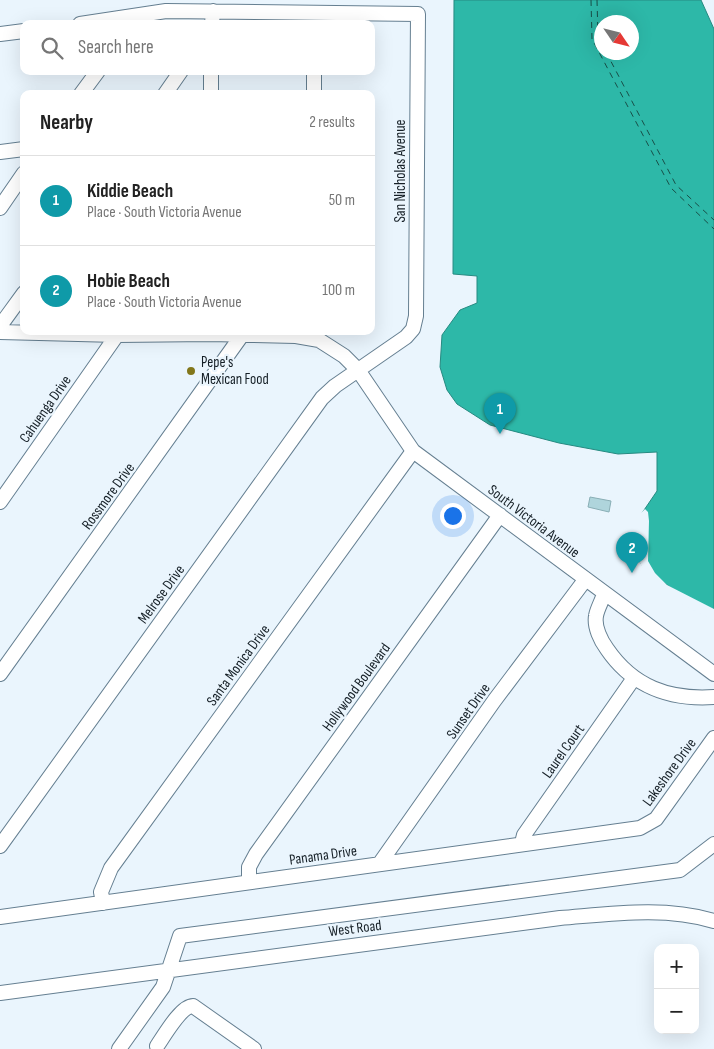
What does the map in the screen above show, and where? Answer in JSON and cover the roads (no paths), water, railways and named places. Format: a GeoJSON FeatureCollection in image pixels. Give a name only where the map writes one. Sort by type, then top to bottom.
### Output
{"type":"FeatureCollection","features":[{"type":"Feature","properties":{"kind":"street"},"geometry":{"type":"LineString","coordinates":[[135,20],[166,11],[212,17],[315,18]]}},
{"type":"Feature","properties":{"kind":"street","name":"San Nicholas Avenue"},"geometry":{"type":"LineString","coordinates":[[315,18],[418,14],[416,316],[413,328]]}},
{"type":"Feature","properties":{"kind":"street"},"geometry":{"type":"LineString","coordinates":[[0,34],[20,32]]}},
{"type":"Feature","properties":{"kind":"street"},"geometry":{"type":"LineString","coordinates":[[84,90],[95,75]]}},
{"type":"Feature","properties":{"kind":"street"},"geometry":{"type":"LineString","coordinates":[[168,90],[178,75]]}},
{"type":"Feature","properties":{"kind":"street"},"geometry":{"type":"LineString","coordinates":[[211,75],[211,90]]}},
{"type":"Feature","properties":{"kind":"street"},"geometry":{"type":"LineString","coordinates":[[314,75],[314,90]]}},
{"type":"Feature","properties":{"kind":"street"},"geometry":{"type":"LineString","coordinates":[[0,152],[20,150]]}},
{"type":"Feature","properties":{"kind":"street"},"geometry":{"type":"LineString","coordinates":[[0,208],[20,179]]}},
{"type":"Feature","properties":{"kind":"street"},"geometry":{"type":"LineString","coordinates":[[0,326],[20,298]]}},
{"type":"Feature","properties":{"kind":"street","name":"Melrose Drive"},"geometry":{"type":"LineString","coordinates":[[0,846],[322,398],[358,370],[395,346],[413,328]]}},
{"type":"Feature","properties":{"kind":"street"},"geometry":{"type":"LineString","coordinates":[[0,332],[20,333]]}},
{"type":"Feature","properties":{"kind":"street","name":"Cahuenga Drive"},"geometry":{"type":"LineString","coordinates":[[0,502],[117,335]]}},
{"type":"Feature","properties":{"kind":"street"},"geometry":{"type":"LineString","coordinates":[[231,335],[276,335]]}},
{"type":"Feature","properties":{"kind":"street","name":"South Victoria Avenue"},"geometry":{"type":"LineString","coordinates":[[312,335],[338,352],[358,370],[413,451],[714,674]]}},
{"type":"Feature","properties":{"kind":"street","name":"Rossmore Drive"},"geometry":{"type":"LineString","coordinates":[[0,674],[242,336]]}},
{"type":"Feature","properties":{"kind":"street","name":"Santa Monica Drive"},"geometry":{"type":"LineString","coordinates":[[103,903],[101,892],[111,868],[413,451]]}},
{"type":"Feature","properties":{"kind":"street","name":"Hollywood Boulevard"},"geometry":{"type":"LineString","coordinates":[[249,882],[249,868],[256,854],[500,515]]}},
{"type":"Feature","properties":{"kind":"street","name":"Sunset Drive"},"geometry":{"type":"LineString","coordinates":[[380,863],[494,701],[586,580]]}},
{"type":"Feature","properties":{"kind":"street"},"geometry":{"type":"LineString","coordinates":[[604,594],[596,617],[598,632],[612,656],[634,678],[654,690],[670,695],[714,698]]}},
{"type":"Feature","properties":{"kind":"street","name":"Laurel Court"},"geometry":{"type":"LineString","coordinates":[[522,843],[524,835],[634,678]]}},
{"type":"Feature","properties":{"kind":"street","name":"Lakeshore Drive"},"geometry":{"type":"LineString","coordinates":[[649,824],[656,819],[714,738]]}},
{"type":"Feature","properties":{"kind":"street","name":"Panama Drive"},"geometry":{"type":"LineString","coordinates":[[0,917],[640,828],[649,824]]}},
{"type":"Feature","properties":{"kind":"street"},"geometry":{"type":"LineString","coordinates":[[119,1049],[163,986],[180,936],[680,870],[714,844]]}},
{"type":"Feature","properties":{"kind":"street","name":"West Road"},"geometry":{"type":"LineString","coordinates":[[0,993],[560,918],[653,912],[688,914],[714,921]]}},
{"type":"Feature","properties":{"kind":"street"},"geometry":{"type":"LineString","coordinates":[[158,1048],[183,1010],[193,1006],[254,1049]]}},
{"type":"Feature","properties":{"kind":"place","name":"Pepe's Mexican Food"},"geometry":{"type":"Point","coordinates":[191,371]}},
{"type":"Feature","properties":{"kind":"place","name":"Kiddie Beach"},"geometry":{"type":"Point","coordinates":[500,434]}},
{"type":"Feature","properties":{"kind":"place","name":"Hobie Beach"},"geometry":{"type":"Point","coordinates":[632,573]}}]}
